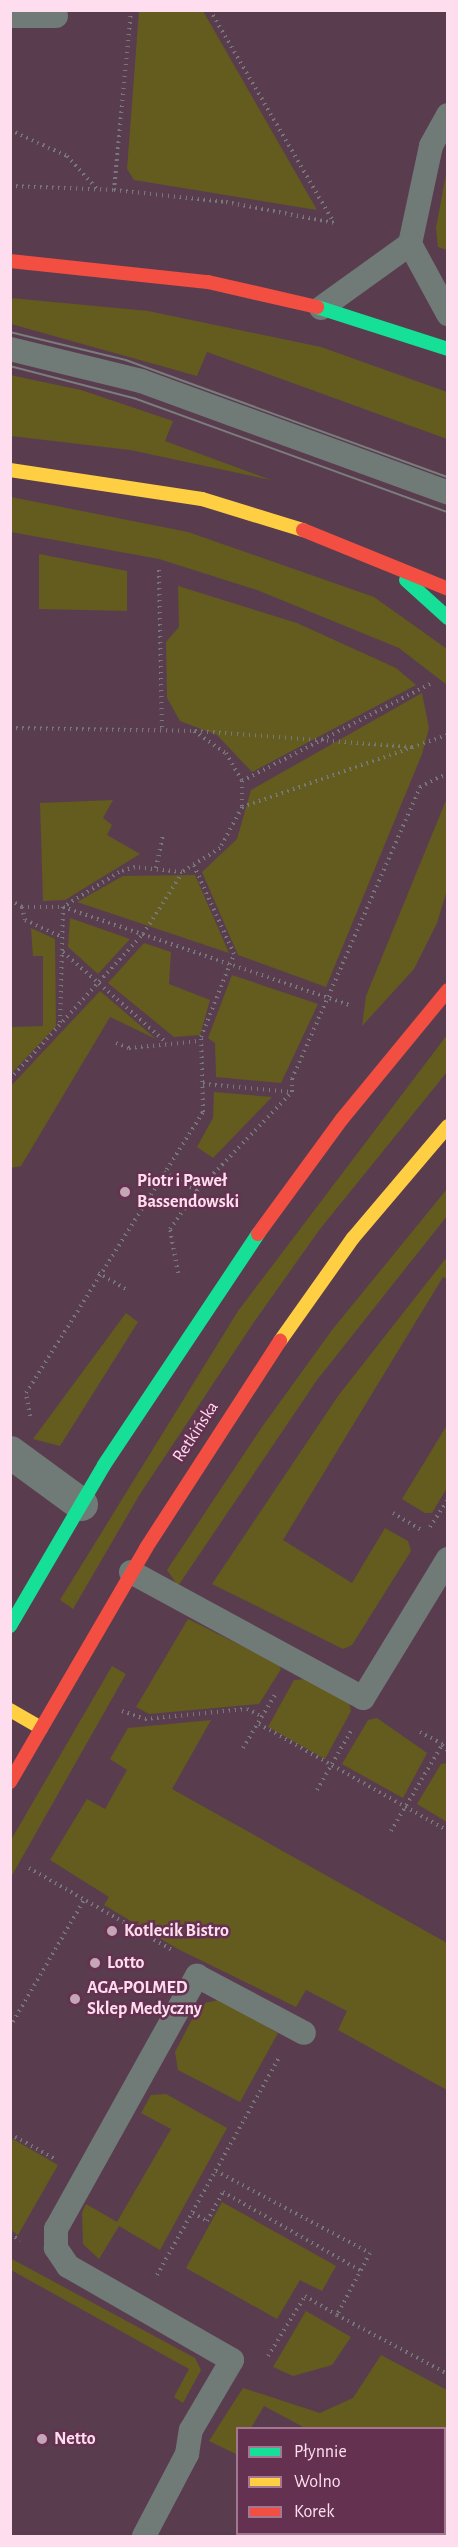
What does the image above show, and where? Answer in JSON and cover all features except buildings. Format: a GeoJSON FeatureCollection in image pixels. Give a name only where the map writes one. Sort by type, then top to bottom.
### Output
{"type":"FeatureCollection","features":[{"type":"Feature","properties":{"kind":"street"},"geometry":{"type":"LineString","coordinates":[[10,261],[208,282],[321,308],[447,349]]}},
{"type":"Feature","properties":{"kind":"street"},"geometry":{"type":"LineString","coordinates":[[10,470],[202,499],[384,561],[447,589]]}},
{"type":"Feature","properties":{"kind":"street"},"geometry":{"type":"LineString","coordinates":[[384,561],[447,618]]}},
{"type":"Feature","properties":{"kind":"street"},"geometry":{"type":"LineString","coordinates":[[10,1626],[81,1504],[269,1215],[447,990]]}},
{"type":"Feature","properties":{"kind":"street","name":"Retkińska"},"geometry":{"type":"LineString","coordinates":[[10,1782],[131,1572],[236,1405],[353,1238],[447,1126]]}},
{"type":"Feature","properties":{"kind":"street"},"geometry":{"type":"LineString","coordinates":[[10,1452],[81,1504]]}},
{"type":"Feature","properties":{"kind":"street"},"geometry":{"type":"LineString","coordinates":[[10,1710],[41,1728]]}},
{"type":"Feature","properties":{"kind":"lane"},"geometry":{"type":"LineString","coordinates":[[10,16],[56,16]]}},
{"type":"Feature","properties":{"kind":"lane"},"geometry":{"type":"LineString","coordinates":[[447,116],[431,146],[410,244],[447,314]]}},
{"type":"Feature","properties":{"kind":"lane"},"geometry":{"type":"LineString","coordinates":[[321,308],[410,244]]}},
{"type":"Feature","properties":{"kind":"lane"},"geometry":{"type":"LineString","coordinates":[[10,349],[141,381],[447,493]]}},
{"type":"Feature","properties":{"kind":"lane"},"geometry":{"type":"LineString","coordinates":[[131,1572],[363,1698],[447,1559]]}},
{"type":"Feature","properties":{"kind":"lane"},"geometry":{"type":"LineString","coordinates":[[144,2536],[187,2454],[191,2430],[231,2360],[68,2266],[56,2248],[56,2229],[196,1976],[304,2033]]}},
{"type":"Feature","properties":{"kind":"path"},"geometry":{"type":"LineString","coordinates":[[114,190],[131,10]]}},
{"type":"Feature","properties":{"kind":"path"},"geometry":{"type":"LineString","coordinates":[[10,186],[114,190],[226,202],[335,224],[210,10]]}},
{"type":"Feature","properties":{"kind":"path"},"geometry":{"type":"LineString","coordinates":[[10,130],[67,156],[97,189]]}},
{"type":"Feature","properties":{"kind":"path"},"geometry":{"type":"LineString","coordinates":[[159,570],[162,729]]}},
{"type":"Feature","properties":{"kind":"path"},"geometry":{"type":"LineString","coordinates":[[242,781],[430,684]]}},
{"type":"Feature","properties":{"kind":"path"},"geometry":{"type":"LineString","coordinates":[[10,728],[162,729],[416,747]]}},
{"type":"Feature","properties":{"kind":"path"},"geometry":{"type":"LineString","coordinates":[[10,1079],[143,934],[182,872],[220,848],[242,807],[242,781],[226,753],[194,731]]}},
{"type":"Feature","properties":{"kind":"path"},"geometry":{"type":"LineString","coordinates":[[242,807],[447,735]]}},
{"type":"Feature","properties":{"kind":"path"},"geometry":{"type":"LineString","coordinates":[[170,1229],[197,1191],[292,1092],[292,1079],[331,998],[420,787],[447,772]]}},
{"type":"Feature","properties":{"kind":"path"},"geometry":{"type":"LineString","coordinates":[[156,868],[163,836]]}},
{"type":"Feature","properties":{"kind":"path"},"geometry":{"type":"LineString","coordinates":[[31,1423],[26,1393],[98,1274],[204,1112],[201,1041],[234,954],[194,866]]}},
{"type":"Feature","properties":{"kind":"path"},"geometry":{"type":"LineString","coordinates":[[63,907],[120,873],[156,868],[182,872]]}},
{"type":"Feature","properties":{"kind":"path"},"geometry":{"type":"LineString","coordinates":[[10,900],[22,907],[63,907],[350,1005]]}},
{"type":"Feature","properties":{"kind":"path"},"geometry":{"type":"LineString","coordinates":[[22,907],[25,920],[62,937]]}},
{"type":"Feature","properties":{"kind":"path"},"geometry":{"type":"LineString","coordinates":[[60,1024],[63,907]]}},
{"type":"Feature","properties":{"kind":"path"},"geometry":{"type":"LineString","coordinates":[[62,951],[167,1043]]}},
{"type":"Feature","properties":{"kind":"path"},"geometry":{"type":"LineString","coordinates":[[116,1042],[129,1048],[201,1041]]}},
{"type":"Feature","properties":{"kind":"path"},"geometry":{"type":"LineString","coordinates":[[203,1084],[292,1092]]}},
{"type":"Feature","properties":{"kind":"path"},"geometry":{"type":"LineString","coordinates":[[164,1172],[197,1191]]}},
{"type":"Feature","properties":{"kind":"path"},"geometry":{"type":"LineString","coordinates":[[98,1274],[127,1290]]}},
{"type":"Feature","properties":{"kind":"path"},"geometry":{"type":"LineString","coordinates":[[393,1513],[427,1533]]}},
{"type":"Feature","properties":{"kind":"path"},"geometry":{"type":"LineString","coordinates":[[243,1748],[294,1661]]}},
{"type":"Feature","properties":{"kind":"path"},"geometry":{"type":"LineString","coordinates":[[122,1711],[145,1719],[247,1709],[263,1717]]}},
{"type":"Feature","properties":{"kind":"path"},"geometry":{"type":"LineString","coordinates":[[317,1790],[357,1719]]}},
{"type":"Feature","properties":{"kind":"path"},"geometry":{"type":"LineString","coordinates":[[259,1724],[447,1831]]}},
{"type":"Feature","properties":{"kind":"path"},"geometry":{"type":"LineString","coordinates":[[420,1732],[447,1749]]}},
{"type":"Feature","properties":{"kind":"path"},"geometry":{"type":"LineString","coordinates":[[391,1831],[442,1745]]}},
{"type":"Feature","properties":{"kind":"path"},"geometry":{"type":"LineString","coordinates":[[29,1868],[180,1955],[196,1976]]}},
{"type":"Feature","properties":{"kind":"path"},"geometry":{"type":"LineString","coordinates":[[10,2027],[84,1900]]}},
{"type":"Feature","properties":{"kind":"path"},"geometry":{"type":"LineString","coordinates":[[139,2307],[282,2052]]}},
{"type":"Feature","properties":{"kind":"path"},"geometry":{"type":"LineString","coordinates":[[10,2134],[84,2175]]}},
{"type":"Feature","properties":{"kind":"path"},"geometry":{"type":"LineString","coordinates":[[216,2171],[370,2253],[337,2315]]}},
{"type":"Feature","properties":{"kind":"path"},"geometry":{"type":"LineString","coordinates":[[193,2213],[207,2220],[223,2192],[360,2270]]}},
{"type":"Feature","properties":{"kind":"path"},"geometry":{"type":"LineString","coordinates":[[264,2363],[305,2296],[447,2374]]}},
{"type":"Feature","properties":{"kind":"shaded area"},"geometry":{"type":"Polygon","coordinates":[[[139,11],[203,11],[317,210],[134,180],[127,169],[139,11]]]}},
{"type":"Feature","properties":{"kind":"shaded area"},"geometry":{"type":"Polygon","coordinates":[[[447,169],[447,250],[438,247],[436,228],[447,169]]]}},
{"type":"Feature","properties":{"kind":"shaded area"},"geometry":{"type":"Polygon","coordinates":[[[11,298],[148,311],[321,347],[447,392],[447,439],[207,352],[197,376],[11,324],[11,298]]]}},
{"type":"Feature","properties":{"kind":"shaded area"},"geometry":{"type":"Polygon","coordinates":[[[10,375],[81,390],[173,421],[165,441],[271,480],[130,450],[11,436],[10,375]]]}},
{"type":"Feature","properties":{"kind":"shaded area"},"geometry":{"type":"Polygon","coordinates":[[[11,497],[188,532],[374,597],[447,649],[447,685],[399,648],[257,590],[159,559],[11,532],[11,497]]]}},
{"type":"Feature","properties":{"kind":"shaded area"},"geometry":{"type":"Polygon","coordinates":[[[39,554],[127,571],[127,611],[39,609],[39,554]]]}},
{"type":"Feature","properties":{"kind":"shaded area"},"geometry":{"type":"Polygon","coordinates":[[[178,586],[297,623],[396,668],[416,685],[252,772],[217,735],[180,721],[167,698],[166,642],[179,627],[178,586]]]}},
{"type":"Feature","properties":{"kind":"shaded area"},"geometry":{"type":"Polygon","coordinates":[[[422,693],[429,728],[422,754],[326,987],[238,955],[202,872],[237,839],[251,790],[422,693]]]}},
{"type":"Feature","properties":{"kind":"shaded area"},"geometry":{"type":"Polygon","coordinates":[[[447,798],[447,890],[437,923],[414,969],[362,1026],[366,996],[447,798]]]}},
{"type":"Feature","properties":{"kind":"shaded area"},"geometry":{"type":"Polygon","coordinates":[[[113,800],[103,818],[112,825],[107,835],[140,854],[65,900],[43,901],[40,803],[113,800]]]}},
{"type":"Feature","properties":{"kind":"shaded area"},"geometry":{"type":"Polygon","coordinates":[[[195,875],[229,953],[77,902],[123,876],[195,875]]]}},
{"type":"Feature","properties":{"kind":"shaded area"},"geometry":{"type":"Polygon","coordinates":[[[70,918],[130,939],[98,974],[68,947],[70,918]]]}},
{"type":"Feature","properties":{"kind":"shaded area"},"geometry":{"type":"Polygon","coordinates":[[[31,928],[55,939],[56,1026],[11,1074],[11,1027],[43,1026],[43,956],[33,956],[31,928]]]}},
{"type":"Feature","properties":{"kind":"shaded area"},"geometry":{"type":"Polygon","coordinates":[[[144,943],[171,952],[169,984],[210,1000],[200,1035],[174,1037],[108,983],[144,943]]]}},
{"type":"Feature","properties":{"kind":"shaded area"},"geometry":{"type":"Polygon","coordinates":[[[232,975],[318,1004],[281,1083],[216,1077],[215,1043],[208,1038],[232,975]]]}},
{"type":"Feature","properties":{"kind":"shaded area"},"geometry":{"type":"Polygon","coordinates":[[[100,991],[156,1039],[110,1017],[21,1166],[11,1168],[11,1086],[100,991]]]}},
{"type":"Feature","properties":{"kind":"shaded area"},"geometry":{"type":"Polygon","coordinates":[[[447,1035],[447,1072],[320,1229],[254,1322],[140,1494],[73,1609],[60,1600],[238,1311],[447,1035]]]}},
{"type":"Feature","properties":{"kind":"shaded area"},"geometry":{"type":"Polygon","coordinates":[[[214,1092],[272,1097],[213,1158],[197,1147],[213,1118],[214,1092]]]}},
{"type":"Feature","properties":{"kind":"shaded area"},"geometry":{"type":"Polygon","coordinates":[[[447,1189],[447,1216],[317,1380],[178,1586],[167,1570],[262,1427],[332,1330],[447,1189]]]}},
{"type":"Feature","properties":{"kind":"shaded area"},"geometry":{"type":"Polygon","coordinates":[[[447,1257],[447,1279],[443,1277],[283,1540],[352,1583],[385,1528],[408,1541],[411,1551],[352,1645],[343,1649],[212,1584],[338,1396],[447,1257]]]}},
{"type":"Feature","properties":{"kind":"shaded area"},"geometry":{"type":"Polygon","coordinates":[[[126,1313],[138,1322],[60,1446],[33,1439],[126,1313]]]}},
{"type":"Feature","properties":{"kind":"shaded area"},"geometry":{"type":"Polygon","coordinates":[[[447,1425],[447,1488],[432,1513],[425,1513],[402,1499],[447,1425]]]}},
{"type":"Feature","properties":{"kind":"shaded area"},"geometry":{"type":"Polygon","coordinates":[[[188,1619],[278,1664],[281,1669],[259,1704],[149,1714],[136,1707],[188,1619]]]}},
{"type":"Feature","properties":{"kind":"shaded area"},"geometry":{"type":"Polygon","coordinates":[[[112,1666],[126,1674],[11,1877],[11,1840],[112,1666]]]}},
{"type":"Feature","properties":{"kind":"shaded area"},"geometry":{"type":"Polygon","coordinates":[[[305,1679],[349,1703],[351,1711],[325,1759],[268,1727],[294,1680],[305,1679]]]}},
{"type":"Feature","properties":{"kind":"shaded area"},"geometry":{"type":"Polygon","coordinates":[[[377,1718],[427,1753],[403,1798],[342,1764],[368,1720],[377,1718]]]}},
{"type":"Feature","properties":{"kind":"shaded area"},"geometry":{"type":"Polygon","coordinates":[[[211,1720],[172,1789],[447,1943],[447,2090],[338,2030],[347,2011],[306,1990],[296,2007],[178,1949],[104,1905],[109,1897],[50,1860],[87,1799],[105,1809],[127,1770],[110,1759],[128,1728],[211,1720]]]}},
{"type":"Feature","properties":{"kind":"shaded area"},"geometry":{"type":"Polygon","coordinates":[[[448,1763],[447,1822],[417,1804],[441,1764],[448,1763]]]}},
{"type":"Feature","properties":{"kind":"shaded area"},"geometry":{"type":"Polygon","coordinates":[[[219,2000],[278,2033],[240,2102],[178,2070],[175,2052],[200,2004],[219,2000]]]}},
{"type":"Feature","properties":{"kind":"shaded area"},"geometry":{"type":"Polygon","coordinates":[[[166,2094],[227,2128],[160,2250],[119,2226],[99,2259],[83,2244],[82,2213],[86,2204],[117,2222],[171,2129],[141,2113],[151,2095],[166,2094]]]}},
{"type":"Feature","properties":{"kind":"shaded area"},"geometry":{"type":"Polygon","coordinates":[[[11,2138],[58,2165],[18,2235],[11,2230],[11,2138]]]}},
{"type":"Feature","properties":{"kind":"shaded area"},"geometry":{"type":"Polygon","coordinates":[[[222,2202],[336,2266],[322,2291],[300,2280],[277,2319],[186,2268],[222,2202]]]}},
{"type":"Feature","properties":{"kind":"shaded area"},"geometry":{"type":"Polygon","coordinates":[[[10,2258],[195,2358],[201,2370],[183,2403],[174,2397],[189,2369],[11,2270],[10,2258]]]}},
{"type":"Feature","properties":{"kind":"shaded area"},"geometry":{"type":"Polygon","coordinates":[[[306,2311],[351,2337],[332,2365],[293,2376],[273,2367],[306,2311]]]}},
{"type":"Feature","properties":{"kind":"shaded area"},"geometry":{"type":"Polygon","coordinates":[[[381,2355],[447,2390],[446,2449],[446,2427],[303,2427],[264,2406],[252,2427],[236,2427],[236,2454],[209,2441],[243,2388],[320,2413],[353,2398],[381,2355]]]}},
{"type":"Feature","properties":{"kind":"tram line"},"geometry":{"type":"LineString","coordinates":[[10,332],[126,360],[448,477]]}},
{"type":"Feature","properties":{"kind":"tram line"},"geometry":{"type":"LineString","coordinates":[[10,366],[134,398],[448,512]]}},
{"type":"Feature","properties":{"kind":"traffic: fast"},"geometry":{"type":"LineString","coordinates":[[317,307],[448,349]]}},
{"type":"Feature","properties":{"kind":"traffic: fast"},"geometry":{"type":"LineString","coordinates":[[406,580],[448,618]]}},
{"type":"Feature","properties":{"kind":"traffic: fast"},"geometry":{"type":"LineString","coordinates":[[10,1626],[104,1465],[258,1234]]}},
{"type":"Feature","properties":{"kind":"traffic: slow"},"geometry":{"type":"LineString","coordinates":[[10,470],[202,499],[303,530]]}},
{"type":"Feature","properties":{"kind":"traffic: slow"},"geometry":{"type":"LineString","coordinates":[[280,1341],[353,1238],[448,1126]]}},
{"type":"Feature","properties":{"kind":"traffic: slow"},"geometry":{"type":"LineString","coordinates":[[10,1710],[41,1728]]}},
{"type":"Feature","properties":{"kind":"traffic: jam"},"geometry":{"type":"LineString","coordinates":[[10,261],[208,282],[317,307]]}},
{"type":"Feature","properties":{"kind":"traffic: jam"},"geometry":{"type":"LineString","coordinates":[[303,530],[448,589]]}},
{"type":"Feature","properties":{"kind":"traffic: jam"},"geometry":{"type":"LineString","coordinates":[[258,1234],[342,1119],[448,990]]}},
{"type":"Feature","properties":{"kind":"traffic: jam"},"geometry":{"type":"LineString","coordinates":[[10,1782],[146,1548],[280,1341]]}},
{"type":"Feature","properties":{"kind":"place","name":"Piotr i Paweł Bassendowski"},"geometry":{"type":"Point","coordinates":[125,1192]}},
{"type":"Feature","properties":{"kind":"place","name":"Kotlecik Bistro"},"geometry":{"type":"Point","coordinates":[112,1931]}},
{"type":"Feature","properties":{"kind":"place","name":"Lotto"},"geometry":{"type":"Point","coordinates":[95,1963]}},
{"type":"Feature","properties":{"kind":"place","name":"AGA-POLMED Sklep Medyczny"},"geometry":{"type":"Point","coordinates":[75,1999]}},
{"type":"Feature","properties":{"kind":"place","name":"Netto"},"geometry":{"type":"Point","coordinates":[42,2439]}}]}
